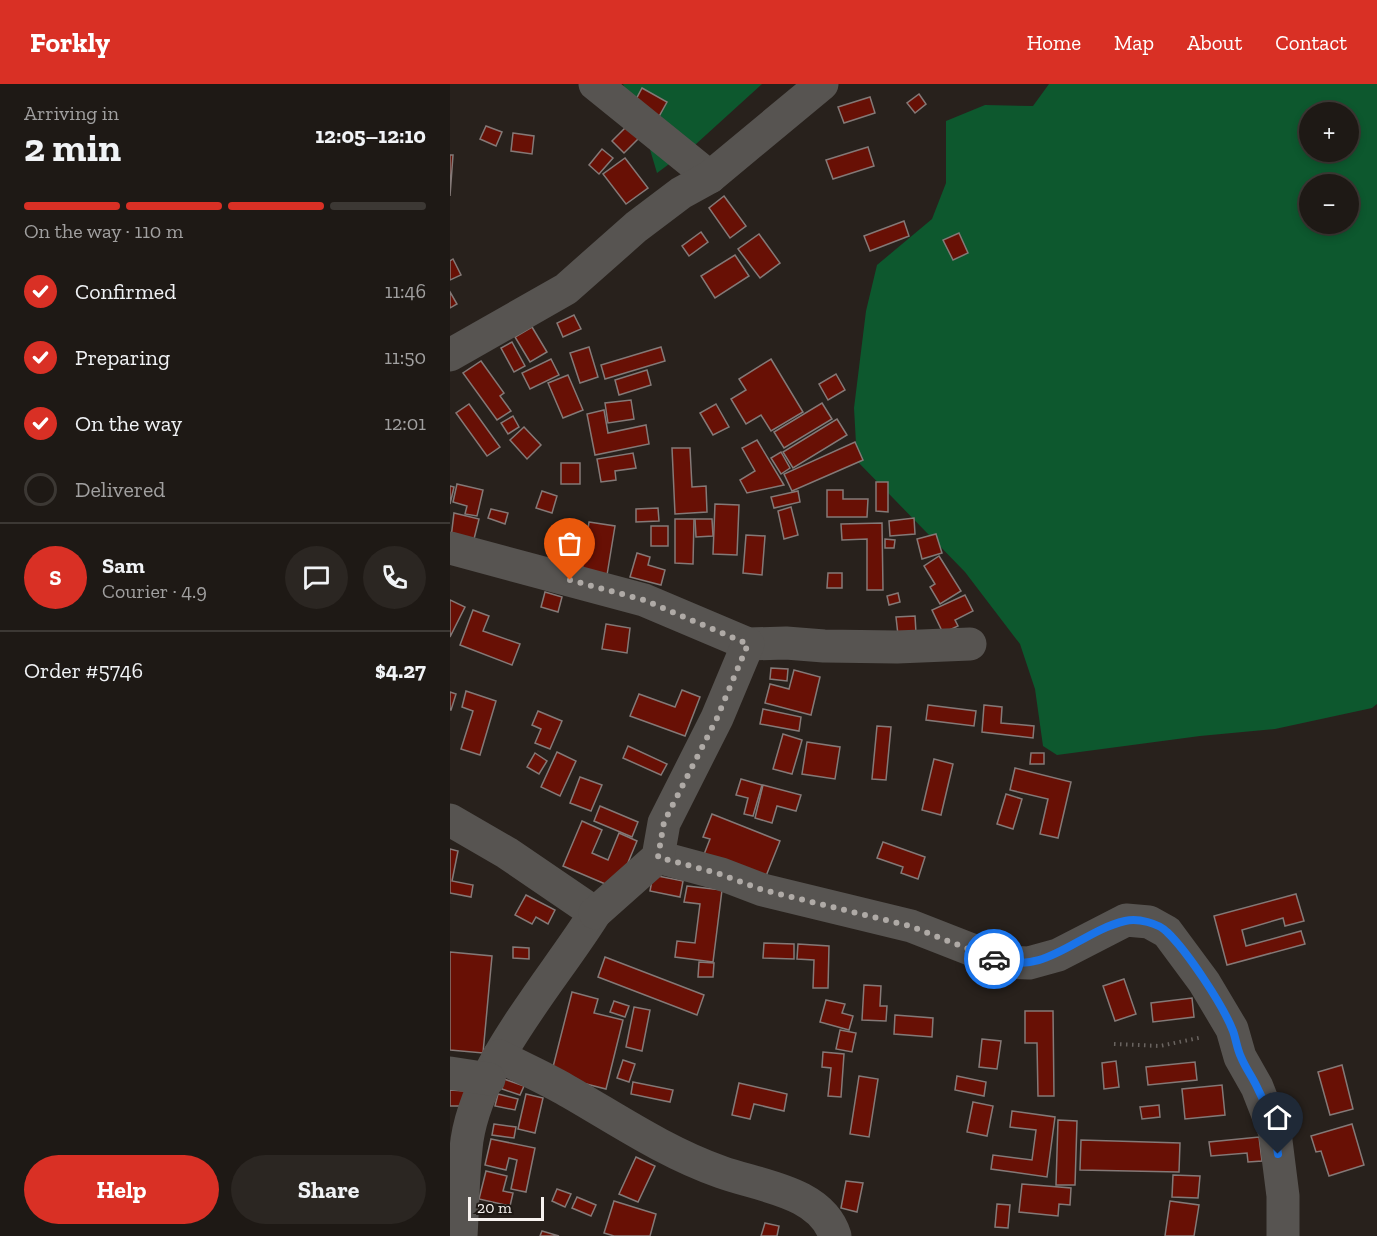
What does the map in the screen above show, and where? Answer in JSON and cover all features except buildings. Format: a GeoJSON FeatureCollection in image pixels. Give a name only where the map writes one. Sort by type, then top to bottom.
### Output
{"type":"FeatureCollection","features":[{"type":"Feature","properties":{"kind":"street"},"geometry":{"type":"LineString","coordinates":[[595,84],[710,177]]}},
{"type":"Feature","properties":{"kind":"street"},"geometry":{"type":"LineString","coordinates":[[450,355],[566,289],[645,220],[681,193],[710,177],[822,84]]}},
{"type":"Feature","properties":{"kind":"street"},"geometry":{"type":"LineString","coordinates":[[450,548],[644,600],[748,644],[897,647],[970,644]]}},
{"type":"Feature","properties":{"kind":"street"},"geometry":{"type":"LineString","coordinates":[[461,1236],[467,1138],[494,1067],[595,913],[658,857],[664,822],[717,718],[748,644]]}},
{"type":"Feature","properties":{"kind":"street"},"geometry":{"type":"LineString","coordinates":[[450,820],[507,853],[595,913]]}},
{"type":"Feature","properties":{"kind":"street"},"geometry":{"type":"LineString","coordinates":[[658,857],[720,874],[763,890],[910,926],[1003,962],[1029,963],[1058,955],[1126,920],[1149,922],[1167,932],[1204,982],[1232,1029],[1240,1057],[1257,1087],[1275,1133],[1283,1196],[1283,1236]]}},
{"type":"Feature","properties":{"kind":"street"},"geometry":{"type":"LineString","coordinates":[[450,1073],[494,1067],[563,1088],[661,1146],[720,1172],[800,1198],[818,1210],[833,1227],[836,1236]]}},
{"type":"Feature","properties":{"kind":"path"},"geometry":{"type":"LineString","coordinates":[[1114,1044],[1160,1046],[1232,1029]]}},
{"type":"Feature","properties":{"kind":"green space"},"geometry":{"type":"Polygon","coordinates":[[[623,84],[762,84],[696,144],[657,173],[646,136],[623,84]]]}},
{"type":"Feature","properties":{"kind":"green space"},"geometry":{"type":"Polygon","coordinates":[[[1049,84],[1377,84],[1377,704],[1372,708],[1275,729],[1200,736],[1057,755],[1043,746],[1035,689],[1020,644],[965,572],[857,461],[854,408],[866,311],[877,265],[932,219],[946,183],[946,121],[985,105],[1033,106],[1049,84]]]}},
{"type":"Feature","properties":{"kind":"way so far"},"geometry":{"type":"LineString","coordinates":[[570,580],[644,600],[748,644],[717,718],[664,822],[658,857],[720,874],[763,890],[910,926],[994,959]]}},
{"type":"Feature","properties":{"kind":"route"},"geometry":{"type":"LineString","coordinates":[[994,959],[1003,962],[1029,963],[1058,955],[1126,920],[1149,922],[1167,932],[1204,982],[1232,1029],[1240,1057],[1257,1087],[1275,1133],[1278,1154]]}}]}
